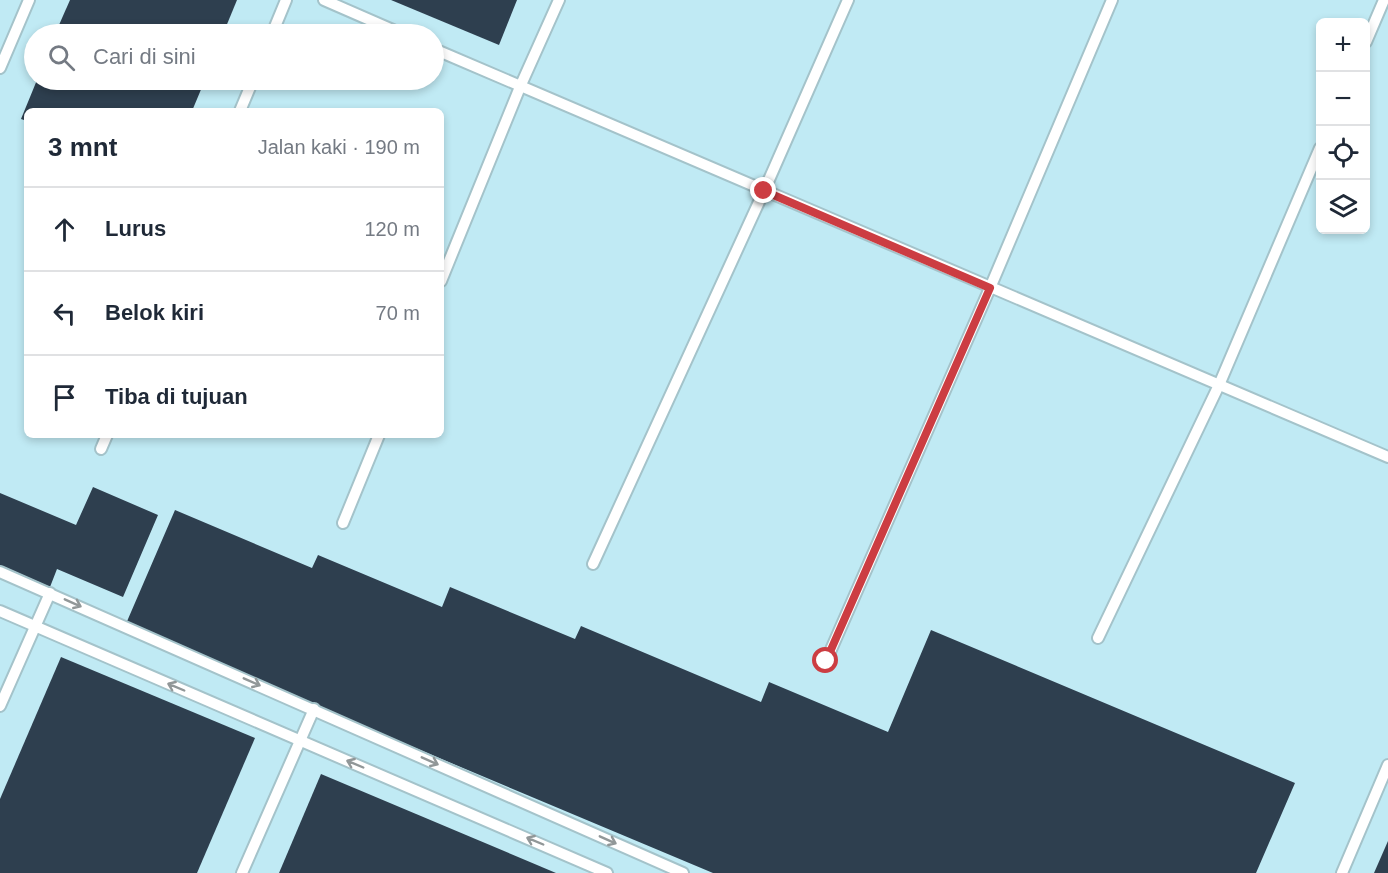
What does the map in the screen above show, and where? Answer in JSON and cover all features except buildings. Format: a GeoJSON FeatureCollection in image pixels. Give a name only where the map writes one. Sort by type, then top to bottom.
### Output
{"type":"FeatureCollection","features":[{"type":"Feature","properties":{"kind":"lane"},"geometry":{"type":"LineString","coordinates":[[0,68],[29,0]]}},
{"type":"Feature","properties":{"kind":"lane"},"geometry":{"type":"LineString","coordinates":[[276,24],[286,0]]}},
{"type":"Feature","properties":{"kind":"lane"},"geometry":{"type":"LineString","coordinates":[[324,0],[379,24]]}},
{"type":"Feature","properties":{"kind":"lane"},"geometry":{"type":"LineString","coordinates":[[444,274],[520,87],[559,0]]}},
{"type":"Feature","properties":{"kind":"lane"},"geometry":{"type":"LineString","coordinates":[[593,564],[764,191],[848,0]]}},
{"type":"Feature","properties":{"kind":"lane"},"geometry":{"type":"LineString","coordinates":[[826,661],[990,288],[1112,0]]}},
{"type":"Feature","properties":{"kind":"lane"},"geometry":{"type":"LineString","coordinates":[[1370,31],[1384,0]]}},
{"type":"Feature","properties":{"kind":"lane"},"geometry":{"type":"LineString","coordinates":[[444,53],[1388,457]]}},
{"type":"Feature","properties":{"kind":"lane"},"geometry":{"type":"LineString","coordinates":[[241,108],[249,90]]}},
{"type":"Feature","properties":{"kind":"lane"},"geometry":{"type":"LineString","coordinates":[[1098,638],[1219,385],[1316,157]]}},
{"type":"Feature","properties":{"kind":"lane"},"geometry":{"type":"LineString","coordinates":[[101,450],[106,438]]}},
{"type":"Feature","properties":{"kind":"lane"},"geometry":{"type":"LineString","coordinates":[[343,523],[377,438]]}},
{"type":"Feature","properties":{"kind":"lane"},"geometry":{"type":"LineString","coordinates":[[0,573],[683,873]]}},
{"type":"Feature","properties":{"kind":"lane"},"geometry":{"type":"LineString","coordinates":[[0,706],[50,593]]}},
{"type":"Feature","properties":{"kind":"lane"},"geometry":{"type":"LineString","coordinates":[[0,611],[608,873]]}},
{"type":"Feature","properties":{"kind":"lane"},"geometry":{"type":"LineString","coordinates":[[242,873],[314,710]]}},
{"type":"Feature","properties":{"kind":"lane"},"geometry":{"type":"LineString","coordinates":[[1342,873],[1388,765]]}},
{"type":"Feature","properties":{"kind":"shaded area"},"geometry":{"type":"Polygon","coordinates":[[[0,0],[1388,0],[1388,873],[0,873],[0,0]]]}},
{"type":"Feature","properties":{"kind":"route"},"geometry":{"type":"LineString","coordinates":[[764,191],[990,288],[826,661]]}}]}
